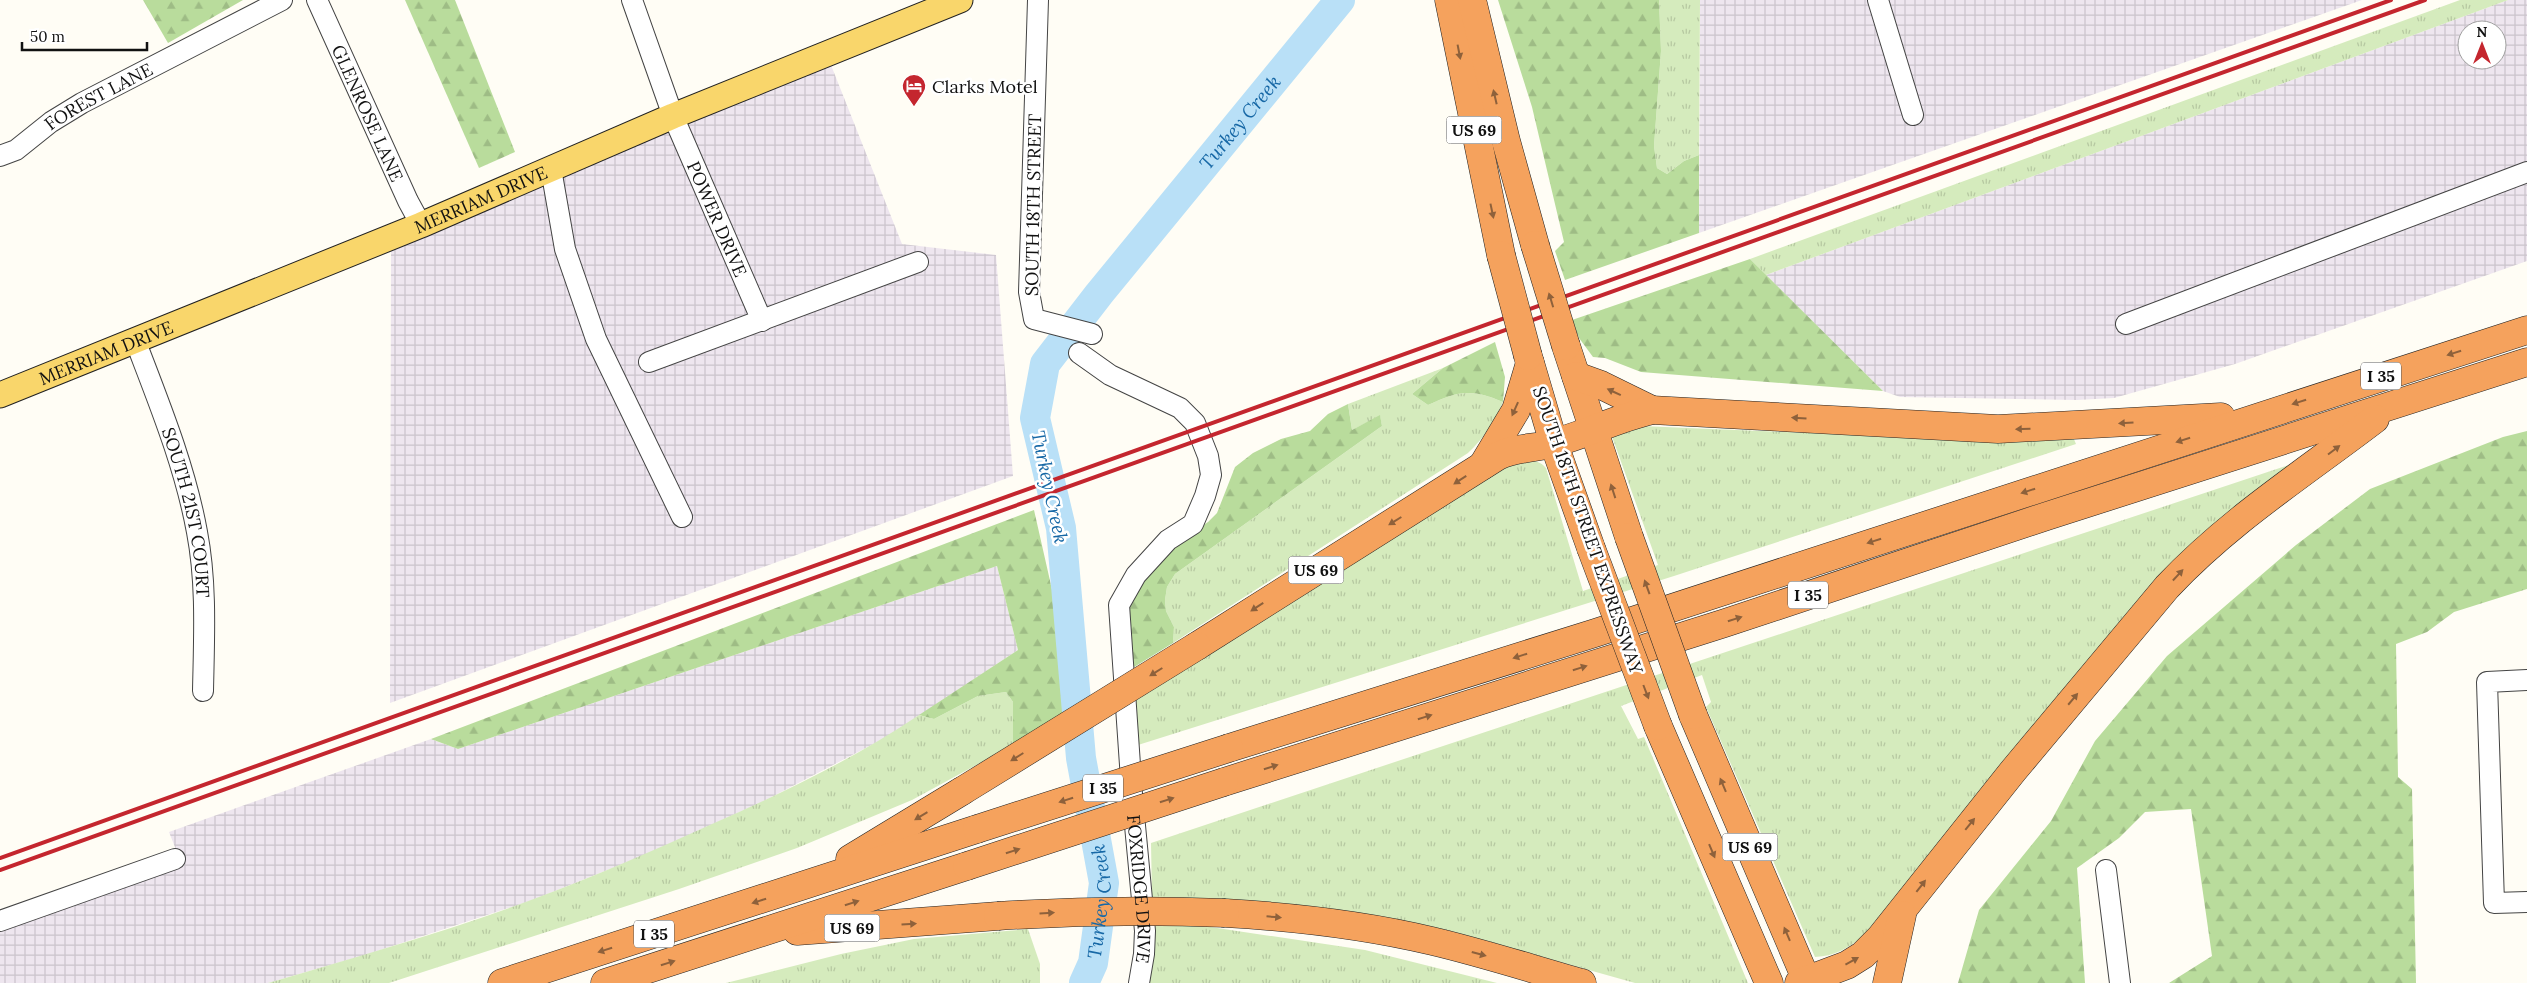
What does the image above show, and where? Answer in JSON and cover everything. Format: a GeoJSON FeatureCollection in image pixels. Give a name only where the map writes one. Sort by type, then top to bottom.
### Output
{"type":"FeatureCollection","features":[{"type":"Feature","properties":{"kind":"highway","name":"SOUTH 18TH STREET EXPRESSWAY"},"geometry":{"type":"LineString","coordinates":[[1457,2],[1506,142],[1566,346],[1629,537],[1693,715],[1805,982]]}},
{"type":"Feature","properties":{"kind":"highway","name":"SOUTH 18TH STREET EXPRESSWAY"},"geometry":{"type":"LineString","coordinates":[[1457,2],[1501,255],[1554,444],[1658,726],[1769,983]]}},
{"type":"Feature","properties":{"kind":"highway","name":"I 35"},"geometry":{"type":"LineString","coordinates":[[502,983],[977,829],[1595,633],[2262,414],[2527,330]]}},
{"type":"Feature","properties":{"kind":"highway","name":"US 69"},"geometry":{"type":"LineString","coordinates":[[806,886],[1197,646],[1483,465],[1516,410],[1529,360]]}},
{"type":"Feature","properties":{"kind":"highway","name":"I 35"},"geometry":{"type":"LineString","coordinates":[[605,983],[2527,362]]}},
{"type":"Feature","properties":{"kind":"highway"},"geometry":{"type":"LineString","coordinates":[[1576,376],[1601,385],[1652,410]]}},
{"type":"Feature","properties":{"kind":"highway"},"geometry":{"type":"LineString","coordinates":[[1805,982],[1847,965],[1863,955],[1880,938],[2013,771],[2167,587],[2191,562],[2253,508],[2295,480],[2390,407]]}},
{"type":"Feature","properties":{"kind":"highway"},"geometry":{"type":"LineString","coordinates":[[1483,465],[1508,452],[1554,444],[1592,428],[1652,410],[1998,429],[2262,414]]}},
{"type":"Feature","properties":{"kind":"highway"},"geometry":{"type":"LineString","coordinates":[[1887,983],[1903,909]]}},
{"type":"Feature","properties":{"kind":"highway","name":"US 69"},"geometry":{"type":"LineString","coordinates":[[756,934],[1084,911],[1225,913],[1371,929],[1432,942],[1582,983]]}},
{"type":"Feature","properties":{"kind":"main road","name":"MERRIAM DRIVE"},"geometry":{"type":"LineString","coordinates":[[0,395],[421,225],[673,116],[960,0]]}},
{"type":"Feature","properties":{"kind":"street","name":"FOREST LANE"},"geometry":{"type":"LineString","coordinates":[[0,156],[16,150],[51,122],[82,103],[282,0]]}},
{"type":"Feature","properties":{"kind":"street","name":"GLENROSE LANE"},"geometry":{"type":"LineString","coordinates":[[317,0],[408,201],[421,225]]}},
{"type":"Feature","properties":{"kind":"street","name":"POWER DRIVE"},"geometry":{"type":"LineString","coordinates":[[632,0],[673,116],[762,321]]}},
{"type":"Feature","properties":{"kind":"street","name":"SOUTH 18TH STREET"},"geometry":{"type":"LineString","coordinates":[[1038,0],[1029,292],[1034,319],[1092,334]]}},
{"type":"Feature","properties":{"kind":"street"},"geometry":{"type":"LineString","coordinates":[[1878,0],[1913,115]]}},
{"type":"Feature","properties":{"kind":"street"},"geometry":{"type":"LineString","coordinates":[[550,169],[565,249],[596,339],[682,517]]}},
{"type":"Feature","properties":{"kind":"street"},"geometry":{"type":"LineString","coordinates":[[2126,324],[2527,172]]}},
{"type":"Feature","properties":{"kind":"street"},"geometry":{"type":"LineString","coordinates":[[649,362],[918,262]]}},
{"type":"Feature","properties":{"kind":"street","name":"SOUTH 21ST COURT"},"geometry":{"type":"LineString","coordinates":[[135,340],[175,447],[198,532],[205,617],[203,691]]}},
{"type":"Feature","properties":{"kind":"street","name":"FOXRIDGE DRIVE"},"geometry":{"type":"LineString","coordinates":[[1080,353],[1110,375],[1180,408],[1190,415],[1208,456],[1211,476],[1193,524],[1168,540],[1136,575],[1119,605],[1144,931],[1144,954],[1139,983]]}},
{"type":"Feature","properties":{"kind":"street"},"geometry":{"type":"LineString","coordinates":[[2527,680],[2487,682],[2494,903],[2527,902]]}},
{"type":"Feature","properties":{"kind":"street"},"geometry":{"type":"LineString","coordinates":[[0,921],[175,859]]}},
{"type":"Feature","properties":{"kind":"street"},"geometry":{"type":"LineString","coordinates":[[2106,870],[2120,983]]}},
{"type":"Feature","properties":{"kind":"shaded area"},"geometry":{"type":"Polygon","coordinates":[[[1700,0],[2362,0],[1699,233],[1700,0]]]}},
{"type":"Feature","properties":{"kind":"shaded area"},"geometry":{"type":"Polygon","coordinates":[[[2508,0],[2527,0],[2527,261],[2235,364],[2114,398],[2077,400],[1900,397],[1883,391],[1766,275],[2508,0]]]}},
{"type":"Feature","properties":{"kind":"shaded area"},"geometry":{"type":"Polygon","coordinates":[[[831,65],[902,244],[996,255],[1013,476],[390,703],[391,246],[831,65]]]}},
{"type":"Feature","properties":{"kind":"shaded area"},"geometry":{"type":"Polygon","coordinates":[[[997,566],[1018,650],[887,737],[762,802],[640,857],[530,901],[365,955],[268,983],[0,983],[0,930],[182,865],[169,832],[431,739],[458,749],[997,566]]]}},
{"type":"Feature","properties":{"kind":"green space"},"geometry":{"type":"Polygon","coordinates":[[[143,0],[243,0],[168,43],[143,0]]]}},
{"type":"Feature","properties":{"kind":"green space"},"geometry":{"type":"Polygon","coordinates":[[[405,0],[455,0],[515,152],[479,168],[405,0]]]}},
{"type":"Feature","properties":{"kind":"green space"},"geometry":{"type":"Polygon","coordinates":[[[1498,0],[1659,0],[1661,51],[1654,146],[1657,168],[1667,174],[1684,161],[1699,155],[1699,233],[1565,280],[1555,251],[1564,242],[1532,107],[1498,0]]]}},
{"type":"Feature","properties":{"kind":"green space"},"geometry":{"type":"Polygon","coordinates":[[[1659,0],[1700,0],[1699,155],[1684,161],[1667,174],[1657,168],[1654,146],[1661,51],[1659,0]]]}},
{"type":"Feature","properties":{"kind":"green space"},"geometry":{"type":"Polygon","coordinates":[[[2460,0],[2508,0],[1766,275],[1750,259],[2460,0]]]}},
{"type":"Feature","properties":{"kind":"green space"},"geometry":{"type":"Polygon","coordinates":[[[1750,259],[1883,391],[1641,372],[1605,358],[1593,357],[1579,338],[1572,320],[1750,259]]]}},
{"type":"Feature","properties":{"kind":"green space"},"geometry":{"type":"Polygon","coordinates":[[[1495,342],[1505,377],[1503,402],[1482,395],[1465,393],[1456,394],[1428,405],[1412,394],[1443,368],[1495,342]]]}},
{"type":"Feature","properties":{"kind":"green space"},"geometry":{"type":"Polygon","coordinates":[[[1443,368],[1412,394],[1428,405],[1456,394],[1465,393],[1482,395],[1503,402],[1488,429],[1474,447],[1468,453],[1173,643],[1174,627],[1166,611],[1165,600],[1167,587],[1175,574],[1382,426],[1380,416],[1352,430],[1348,404],[1443,368]]]}},
{"type":"Feature","properties":{"kind":"green space"},"geometry":{"type":"Polygon","coordinates":[[[1348,404],[1352,430],[1380,415],[1382,426],[1175,574],[1167,587],[1165,600],[1166,611],[1174,627],[1173,643],[1131,669],[1127,617],[1130,601],[1141,580],[1187,536],[1208,522],[1217,513],[1235,467],[1253,453],[1281,439],[1310,431],[1328,414],[1348,404]]]}},
{"type":"Feature","properties":{"kind":"green space"},"geometry":{"type":"Polygon","coordinates":[[[1642,426],[1911,436],[2073,437],[2076,444],[1674,576],[1138,745],[1134,698],[1511,462],[1534,461],[1539,462],[1546,468],[1583,591],[1658,565],[1610,431],[1642,426]]]}},
{"type":"Feature","properties":{"kind":"green space"},"geometry":{"type":"Polygon","coordinates":[[[2527,431],[2527,589],[2454,612],[2427,632],[2396,644],[2398,777],[2412,789],[2416,983],[2169,983],[2212,956],[2191,809],[2145,812],[2119,838],[2077,868],[2085,983],[1958,983],[1979,910],[2051,821],[2095,741],[2167,656],[2296,545],[2370,489],[2503,437],[2527,431]]]}},
{"type":"Feature","properties":{"kind":"green space"},"geometry":{"type":"Polygon","coordinates":[[[2289,465],[2136,610],[1863,936],[1852,945],[1835,953],[1815,957],[1706,707],[1711,702],[1702,675],[1621,706],[1638,739],[1644,737],[1748,983],[1635,983],[1447,930],[1392,921],[1152,898],[1151,843],[2289,465]]]}},
{"type":"Feature","properties":{"kind":"green space"},"geometry":{"type":"Polygon","coordinates":[[[1034,510],[1053,594],[1064,712],[1013,745],[1013,702],[1006,692],[978,696],[934,719],[919,715],[1018,650],[997,566],[458,749],[431,739],[1034,510]]]}},
{"type":"Feature","properties":{"kind":"green space"},"geometry":{"type":"Polygon","coordinates":[[[1006,692],[1013,702],[1013,745],[912,800],[797,848],[679,889],[389,983],[268,983],[466,923],[623,864],[792,787],[870,746],[919,715],[934,719],[978,696],[1006,692]]]}},
{"type":"Feature","properties":{"kind":"green space"},"geometry":{"type":"Polygon","coordinates":[[[1153,923],[1197,925],[1365,950],[1497,983],[1145,983],[1153,923]]]}},
{"type":"Feature","properties":{"kind":"green space"},"geometry":{"type":"Polygon","coordinates":[[[1028,929],[1040,964],[1040,983],[726,983],[841,954],[914,939],[1028,929]]]}},
{"type":"Feature","properties":{"kind":"waterway","name":"Turkey Creek"},"geometry":{"type":"LineString","coordinates":[[1084,983],[1093,963],[1104,883],[1081,758],[1061,528],[1035,418],[1045,364],[1099,294],[1340,0]]}},
{"type":"Feature","properties":{"kind":"railway"},"geometry":{"type":"LineString","coordinates":[[0,858],[2391,0]]}},
{"type":"Feature","properties":{"kind":"railway"},"geometry":{"type":"LineString","coordinates":[[0,870],[2425,0]]}},
{"type":"Feature","properties":{"kind":"place","name":"Clarks Motel"},"geometry":{"type":"Point","coordinates":[914,107]}}]}
